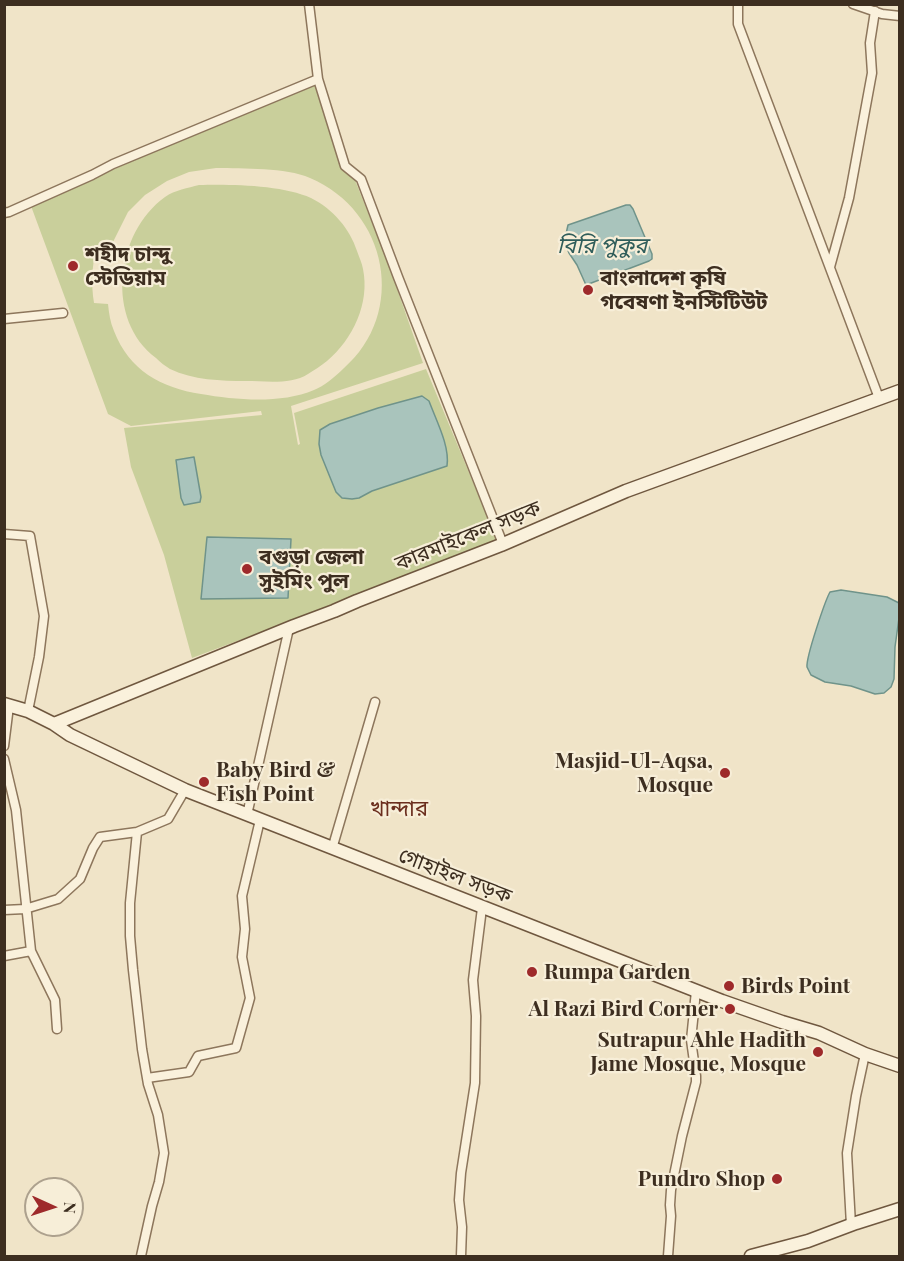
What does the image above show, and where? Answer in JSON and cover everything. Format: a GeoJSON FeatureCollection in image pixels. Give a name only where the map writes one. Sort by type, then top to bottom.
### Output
{"type":"FeatureCollection","features":[{"type":"Feature","properties":{"kind":"street"},"geometry":{"type":"LineString","coordinates":[[309,4],[318,79],[345,166],[361,179],[503,544]]}},
{"type":"Feature","properties":{"kind":"street"},"geometry":{"type":"LineString","coordinates":[[738,4],[738,24],[879,398]]}},
{"type":"Feature","properties":{"kind":"street"},"geometry":{"type":"LineString","coordinates":[[853,4],[875,12],[900,16]]}},
{"type":"Feature","properties":{"kind":"street"},"geometry":{"type":"LineString","coordinates":[[830,267],[849,198],[872,73],[870,42],[875,12]]}},
{"type":"Feature","properties":{"kind":"street"},"geometry":{"type":"LineString","coordinates":[[4,213],[113,164],[318,79]]}},
{"type":"Feature","properties":{"kind":"street"},"geometry":{"type":"LineString","coordinates":[[4,319],[63,313]]}},
{"type":"Feature","properties":{"kind":"street","name":"কারমাইকেল সড়ক"},"geometry":{"type":"LineString","coordinates":[[54,724],[503,544],[626,491],[900,391]]}},
{"type":"Feature","properties":{"kind":"street"},"geometry":{"type":"LineString","coordinates":[[4,534],[30,536],[44,616],[39,657],[28,711]]}},
{"type":"Feature","properties":{"kind":"street"},"geometry":{"type":"LineString","coordinates":[[247,815],[289,628]]}},
{"type":"Feature","properties":{"kind":"street"},"geometry":{"type":"LineString","coordinates":[[332,849],[375,702]]}},
{"type":"Feature","properties":{"kind":"street"},"geometry":{"type":"LineString","coordinates":[[4,746],[7,705]]}},
{"type":"Feature","properties":{"kind":"street","name":"গোহাইল সড়ক"},"geometry":{"type":"LineString","coordinates":[[7,705],[28,711],[70,735],[185,790],[696,991],[819,1033],[865,1054],[900,1066]]}},
{"type":"Feature","properties":{"kind":"street"},"geometry":{"type":"LineString","coordinates":[[4,759],[16,810],[31,951],[56,1000],[57,1029]]}},
{"type":"Feature","properties":{"kind":"street"},"geometry":{"type":"LineString","coordinates":[[4,910],[25,909],[58,899],[80,879],[100,837],[137,832],[168,819],[185,790]]}},
{"type":"Feature","properties":{"kind":"street"},"geometry":{"type":"LineString","coordinates":[[147,1078],[189,1072],[198,1056],[236,1048],[250,998],[242,957],[245,929],[242,896],[260,820]]}},
{"type":"Feature","properties":{"kind":"street"},"geometry":{"type":"LineString","coordinates":[[137,832],[130,903],[130,936],[147,1078],[158,1114],[164,1153],[141,1257]]}},
{"type":"Feature","properties":{"kind":"street"},"geometry":{"type":"LineString","coordinates":[[461,1257],[460,1173],[475,1083],[476,1016],[473,980],[482,908]]}},
{"type":"Feature","properties":{"kind":"street"},"geometry":{"type":"LineString","coordinates":[[4,956],[31,951]]}},
{"type":"Feature","properties":{"kind":"street"},"geometry":{"type":"LineString","coordinates":[[668,1257],[671,1190],[696,1082],[690,1040],[696,991]]}},
{"type":"Feature","properties":{"kind":"street"},"geometry":{"type":"LineString","coordinates":[[851,1225],[847,1153],[865,1054]]}},
{"type":"Feature","properties":{"kind":"street"},"geometry":{"type":"LineString","coordinates":[[751,1257],[808,1241],[900,1209]]}},
{"type":"Feature","properties":{"kind":"green space"},"geometry":{"type":"Polygon","coordinates":[[[316,83],[342,168],[355,180],[388,263],[423,363],[291,406],[298,445],[300,444],[294,413],[426,369],[497,540],[192,658],[164,555],[131,467],[124,428],[262,415],[261,411],[131,426],[108,414],[31,206],[248,110],[316,83]],[[216,168],[189,172],[167,181],[145,195],[128,212],[109,250],[96,248],[92,276],[94,303],[108,304],[109,314],[120,345],[138,366],[160,382],[186,391],[258,400],[287,397],[314,390],[343,369],[363,346],[376,320],[382,293],[380,265],[372,238],[357,214],[336,193],[310,178],[277,170],[216,168]]]}},
{"type":"Feature","properties":{"kind":"green space"},"geometry":{"type":"Polygon","coordinates":[[[199,185],[256,186],[299,194],[311,198],[326,208],[340,220],[350,235],[363,269],[365,282],[362,307],[345,342],[327,361],[308,374],[294,380],[278,382],[198,378],[170,369],[140,342],[129,322],[123,300],[123,277],[127,254],[135,232],[148,213],[165,197],[199,185]]]}},
{"type":"Feature","properties":{"kind":"water","name":"বিরি পুকুর"},"geometry":{"type":"Polygon","coordinates":[[[630,205],[633,209],[652,259],[586,285],[566,246],[568,225],[630,205]]]}},
{"type":"Feature","properties":{"kind":"water"},"geometry":{"type":"Polygon","coordinates":[[[422,396],[429,401],[442,433],[447,466],[372,491],[359,498],[342,498],[336,492],[321,455],[320,430],[330,424],[378,408],[422,396]]]}},
{"type":"Feature","properties":{"kind":"water"},"geometry":{"type":"Polygon","coordinates":[[[194,457],[200,502],[184,505],[176,460],[194,457]]]}},
{"type":"Feature","properties":{"kind":"water","name":"বগুড়া জেলা সুইমিং পুল"},"geometry":{"type":"Polygon","coordinates":[[[207,537],[291,539],[288,598],[201,599],[207,537]]]}},
{"type":"Feature","properties":{"kind":"water"},"geometry":{"type":"Polygon","coordinates":[[[841,590],[887,597],[899,603],[894,679],[891,687],[884,693],[875,694],[851,686],[825,682],[811,675],[807,667],[820,617],[830,592],[841,590]]]}},
{"type":"Feature","properties":{"kind":"place","name":"শহীদ চান্দু স্টেডিয়াম"},"geometry":{"type":"Point","coordinates":[73,266]}},
{"type":"Feature","properties":{"kind":"place","name":"বাংলাদেশ কৃষি গবেষণা ইনস্টিটিউট"},"geometry":{"type":"Point","coordinates":[588,290]}},
{"type":"Feature","properties":{"kind":"place","name":"বগুড়া জেলা সুইমিং পুল"},"geometry":{"type":"Point","coordinates":[247,569]}},
{"type":"Feature","properties":{"kind":"place","name":"Masjid-Ul-Aqsa, Mosque"},"geometry":{"type":"Point","coordinates":[725,773]}},
{"type":"Feature","properties":{"kind":"place","name":"Baby Bird & Fish Point"},"geometry":{"type":"Point","coordinates":[204,782]}},
{"type":"Feature","properties":{"kind":"place","name":"Rumpa Garden"},"geometry":{"type":"Point","coordinates":[532,972]}},
{"type":"Feature","properties":{"kind":"place","name":"Birds Point"},"geometry":{"type":"Point","coordinates":[729,986]}},
{"type":"Feature","properties":{"kind":"place","name":"Al Razi Bird Corner"},"geometry":{"type":"Point","coordinates":[730,1009]}},
{"type":"Feature","properties":{"kind":"place","name":"Sutrapur Ahle Hadith Jame Mosque, Mosque"},"geometry":{"type":"Point","coordinates":[818,1052]}},
{"type":"Feature","properties":{"kind":"place","name":"Pundro Shop"},"geometry":{"type":"Point","coordinates":[777,1179]}},
{"type":"Feature","properties":{"kind":"district","name":"খান্দার"},"geometry":{"type":"Point","coordinates":[399,809]}}]}
